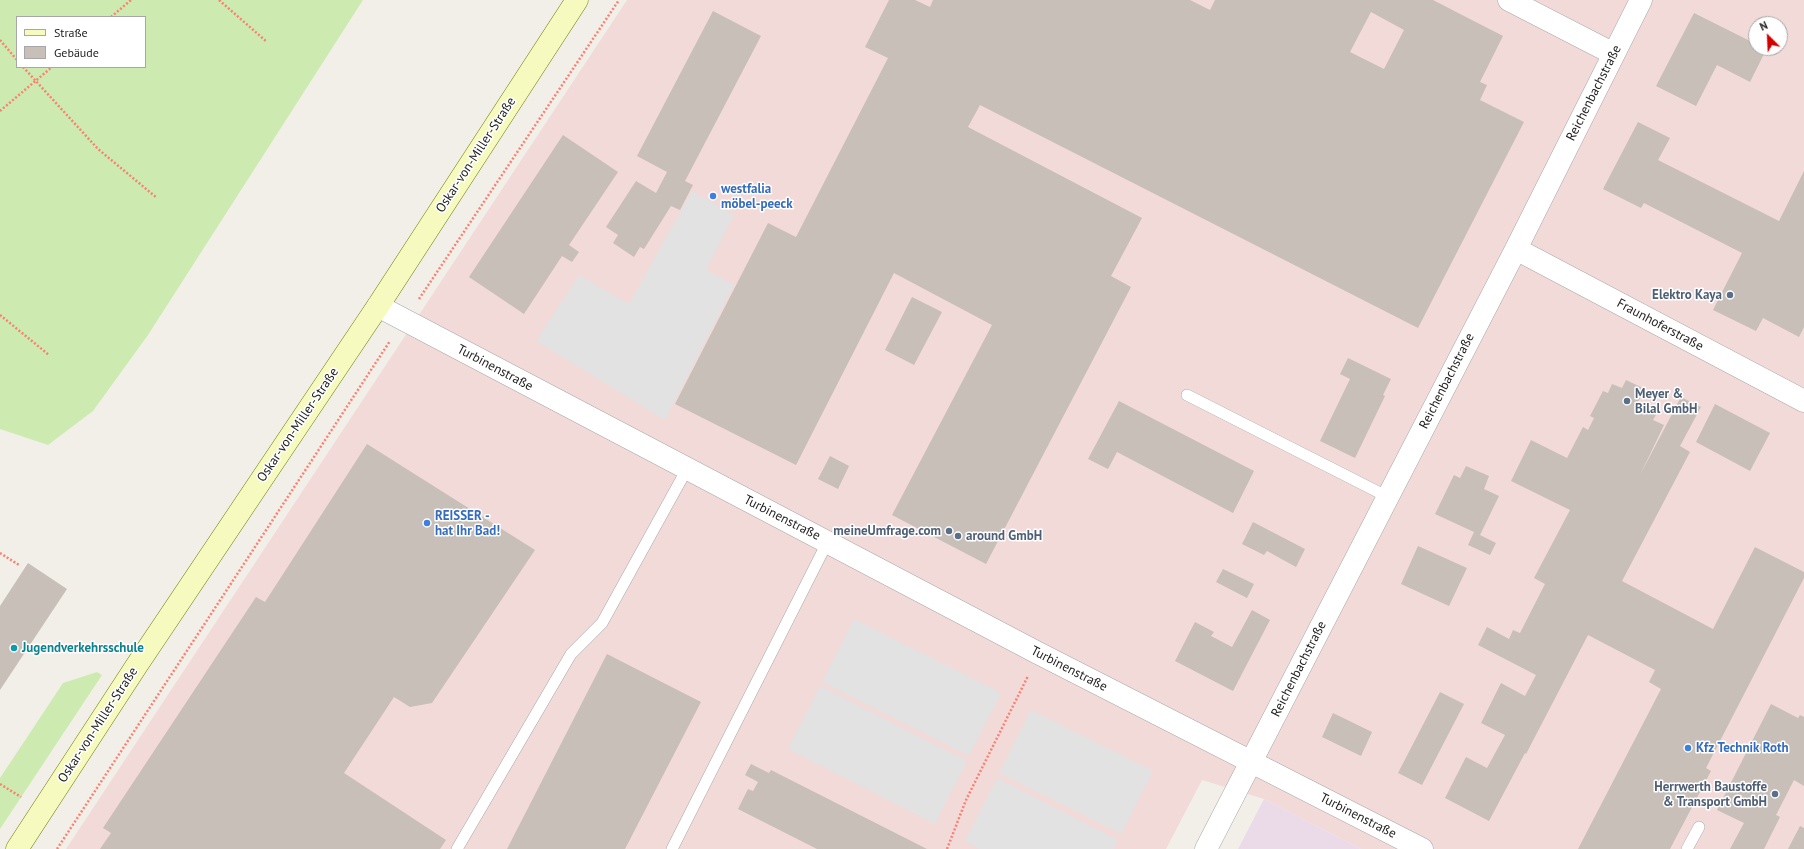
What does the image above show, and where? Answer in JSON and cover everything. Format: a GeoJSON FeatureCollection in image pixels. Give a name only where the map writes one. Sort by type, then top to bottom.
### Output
{"type":"FeatureCollection","features":[{"type":"Feature","properties":{"kind":"main road","name":"Oskar-von-Miller-Straße"},"geometry":{"type":"LineString","coordinates":[[17,849],[137,665],[378,306],[577,0]]}},
{"type":"Feature","properties":{"kind":"street"},"geometry":{"type":"LineString","coordinates":[[1509,0],[1614,54]]}},
{"type":"Feature","properties":{"kind":"street","name":"Reichenbachstraße"},"geometry":{"type":"LineString","coordinates":[[1251,762],[1516,249],[1641,0]]}},
{"type":"Feature","properties":{"kind":"street","name":"Fraunhoferstraße"},"geometry":{"type":"LineString","coordinates":[[1516,249],[1804,401]]}},
{"type":"Feature","properties":{"kind":"street","name":"Turbinenstraße"},"geometry":{"type":"LineString","coordinates":[[378,306],[687,469],[828,541],[1038,653],[1422,849]]}},
{"type":"Feature","properties":{"kind":"street"},"geometry":{"type":"LineString","coordinates":[[1206,849],[1251,762]]}},
{"type":"Feature","properties":{"kind":"lane"},"geometry":{"type":"LineString","coordinates":[[1187,395],[1388,497]]}},
{"type":"Feature","properties":{"kind":"lane"},"geometry":{"type":"LineString","coordinates":[[457,849],[571,654],[602,623],[687,469]]}},
{"type":"Feature","properties":{"kind":"lane"},"geometry":{"type":"LineString","coordinates":[[672,849],[828,541]]}},
{"type":"Feature","properties":{"kind":"lane"},"geometry":{"type":"LineString","coordinates":[[1687,849],[1699,827]]}},
{"type":"Feature","properties":{"kind":"path"},"geometry":{"type":"LineString","coordinates":[[112,16],[131,0]]}},
{"type":"Feature","properties":{"kind":"path"},"geometry":{"type":"LineString","coordinates":[[219,0],[268,42]]}},
{"type":"Feature","properties":{"kind":"path"},"geometry":{"type":"LineString","coordinates":[[57,849],[404,321],[619,0]]}},
{"type":"Feature","properties":{"kind":"path"},"geometry":{"type":"LineString","coordinates":[[0,40],[16,59]]}},
{"type":"Feature","properties":{"kind":"path"},"geometry":{"type":"LineString","coordinates":[[24,68],[98,149],[157,198]]}},
{"type":"Feature","properties":{"kind":"path"},"geometry":{"type":"LineString","coordinates":[[0,110],[51,68]]}},
{"type":"Feature","properties":{"kind":"path"},"geometry":{"type":"LineString","coordinates":[[0,315],[49,355]]}},
{"type":"Feature","properties":{"kind":"path"},"geometry":{"type":"LineString","coordinates":[[0,553],[19,565]]}},
{"type":"Feature","properties":{"kind":"path"},"geometry":{"type":"LineString","coordinates":[[947,849],[966,800],[1038,653]]}},
{"type":"Feature","properties":{"kind":"shaded area"},"geometry":{"type":"Polygon","coordinates":[[[627,0],[1804,0],[1804,849],[1361,849],[1264,799],[1202,780],[1166,849],[66,849],[627,0]]]}},
{"type":"Feature","properties":{"kind":"shaded area"},"geometry":{"type":"Polygon","coordinates":[[[692,191],[734,215],[706,270],[734,285],[665,420],[536,341],[579,275],[629,304],[692,191]]]}},
{"type":"Feature","properties":{"kind":"shaded area"},"geometry":{"type":"Polygon","coordinates":[[[854,619],[1001,693],[969,756],[822,682],[854,619]]]}},
{"type":"Feature","properties":{"kind":"shaded area"},"geometry":{"type":"Polygon","coordinates":[[[820,686],[967,761],[935,824],[788,749],[820,686]]]}},
{"type":"Feature","properties":{"kind":"shaded area"},"geometry":{"type":"Polygon","coordinates":[[[1031,710],[1153,771],[1121,834],[999,773],[1031,710]]]}},
{"type":"Feature","properties":{"kind":"shaded area"},"geometry":{"type":"Polygon","coordinates":[[[997,778],[1118,840],[1113,849],[979,849],[965,841],[997,778]]]}},
{"type":"Feature","properties":{"kind":"shaded area"},"geometry":{"type":"Polygon","coordinates":[[[1264,799],[1361,849],[1238,849],[1264,799]]]}},
{"type":"Feature","properties":{"kind":"green space"},"geometry":{"type":"Polygon","coordinates":[[[0,0],[363,0],[148,335],[93,411],[48,445],[0,429],[0,0]]]}},
{"type":"Feature","properties":{"kind":"green space"},"geometry":{"type":"Polygon","coordinates":[[[97,672],[102,675],[0,829],[0,778],[63,683],[97,672]]]}},
{"type":"Feature","properties":{"kind":"building"},"geometry":{"type":"Polygon","coordinates":[[[889,0],[915,0],[930,7],[933,0],[1190,0],[1210,10],[1215,0],[1433,0],[1503,36],[1480,82],[1487,85],[1480,100],[1524,122],[1418,328],[980,105],[968,127],[1142,218],[1111,276],[1131,287],[986,564],[892,515],[992,325],[894,273],[796,465],[675,404],[768,223],[796,237],[888,58],[865,47],[889,0]],[[1371,12],[1350,52],[1384,69],[1404,30],[1371,12]]]}},
{"type":"Feature","properties":{"kind":"building"},"geometry":{"type":"Polygon","coordinates":[[[713,11],[761,36],[685,181],[693,185],[680,210],[671,206],[644,249],[640,247],[634,257],[613,243],[618,235],[606,227],[636,181],[656,193],[667,172],[637,156],[713,11]]]}},
{"type":"Feature","properties":{"kind":"building"},"geometry":{"type":"Polygon","coordinates":[[[1694,13],[1748,40],[1748,56],[1763,56],[1750,82],[1717,65],[1696,106],[1656,86],[1694,13]]]}},
{"type":"Feature","properties":{"kind":"building"},"geometry":{"type":"Polygon","coordinates":[[[1638,122],[1670,138],[1658,160],[1779,221],[1804,171],[1804,327],[1799,337],[1763,318],[1756,331],[1713,310],[1742,253],[1644,203],[1641,208],[1603,189],[1638,122]]]}},
{"type":"Feature","properties":{"kind":"building"},"geometry":{"type":"Polygon","coordinates":[[[563,135],[618,172],[569,245],[579,252],[572,262],[562,256],[524,314],[469,277],[563,135]]]}},
{"type":"Feature","properties":{"kind":"building"},"geometry":{"type":"Polygon","coordinates":[[[912,297],[942,312],[914,365],[885,350],[912,297]]]}},
{"type":"Feature","properties":{"kind":"building"},"geometry":{"type":"Polygon","coordinates":[[[1348,358],[1391,379],[1383,395],[1385,396],[1355,458],[1320,441],[1350,379],[1340,374],[1348,358]]]}},
{"type":"Feature","properties":{"kind":"building"},"geometry":{"type":"Polygon","coordinates":[[[1626,380],[1645,389],[1638,402],[1658,411],[1653,420],[1664,425],[1640,475],[1681,397],[1701,407],[1680,446],[1690,452],[1622,581],[1713,629],[1755,547],[1804,572],[1804,578],[1706,768],[1711,771],[1670,849],[1578,849],[1661,689],[1649,682],[1655,670],[1588,635],[1489,821],[1445,798],[1466,757],[1487,768],[1505,735],[1481,723],[1501,683],[1525,696],[1536,675],[1478,645],[1487,627],[1509,639],[1513,630],[1520,633],[1545,584],[1534,578],[1570,510],[1511,481],[1531,440],[1567,458],[1583,427],[1588,430],[1594,418],[1590,416],[1603,391],[1608,393],[1612,384],[1622,388],[1626,380]]]}},
{"type":"Feature","properties":{"kind":"building"},"geometry":{"type":"Polygon","coordinates":[[[1119,401],[1254,471],[1233,513],[1117,452],[1108,469],[1088,459],[1119,401]]]}},
{"type":"Feature","properties":{"kind":"building"},"geometry":{"type":"Polygon","coordinates":[[[1715,404],[1770,433],[1750,471],[1696,442],[1715,404]]]}},
{"type":"Feature","properties":{"kind":"building"},"geometry":{"type":"Polygon","coordinates":[[[367,444],[535,550],[432,703],[410,707],[394,697],[344,773],[446,840],[440,849],[100,849],[111,833],[103,828],[256,597],[265,602],[367,444]]]}},
{"type":"Feature","properties":{"kind":"building"},"geometry":{"type":"Polygon","coordinates":[[[830,456],[849,466],[838,489],[818,479],[830,456]]]}},
{"type":"Feature","properties":{"kind":"building"},"geometry":{"type":"Polygon","coordinates":[[[1466,466],[1489,476],[1484,489],[1499,496],[1480,535],[1496,543],[1490,555],[1468,545],[1474,532],[1435,514],[1454,475],[1460,478],[1466,466]]]}},
{"type":"Feature","properties":{"kind":"building"},"geometry":{"type":"Polygon","coordinates":[[[1253,522],[1305,549],[1296,567],[1267,551],[1264,555],[1242,544],[1253,522]]]}},
{"type":"Feature","properties":{"kind":"building"},"geometry":{"type":"Polygon","coordinates":[[[1418,546],[1467,568],[1449,606],[1401,584],[1418,546]]]}},
{"type":"Feature","properties":{"kind":"building","name":"Jugendverkehrsschule"},"geometry":{"type":"Polygon","coordinates":[[[28,563],[67,589],[0,690],[0,606],[28,563]]]}},
{"type":"Feature","properties":{"kind":"building"},"geometry":{"type":"Polygon","coordinates":[[[1223,569],[1254,584],[1247,598],[1216,582],[1223,569]]]}},
{"type":"Feature","properties":{"kind":"building"},"geometry":{"type":"Polygon","coordinates":[[[1252,610],[1270,620],[1233,691],[1175,661],[1195,622],[1214,632],[1211,636],[1232,647],[1252,610]]]}},
{"type":"Feature","properties":{"kind":"building"},"geometry":{"type":"Polygon","coordinates":[[[607,654],[701,702],[625,849],[507,849],[607,654]]]}},
{"type":"Feature","properties":{"kind":"building"},"geometry":{"type":"Polygon","coordinates":[[[1440,692],[1464,704],[1422,785],[1398,773],[1440,692]]]}},
{"type":"Feature","properties":{"kind":"building"},"geometry":{"type":"Polygon","coordinates":[[[1771,704],[1798,718],[1800,715],[1804,717],[1804,786],[1794,780],[1776,815],[1780,817],[1764,849],[1730,849],[1744,823],[1717,810],[1771,704]]]}},
{"type":"Feature","properties":{"kind":"building"},"geometry":{"type":"Polygon","coordinates":[[[1333,713],[1372,732],[1361,756],[1322,737],[1333,713]]]}},
{"type":"Feature","properties":{"kind":"building"},"geometry":{"type":"Polygon","coordinates":[[[751,764],[769,773],[771,770],[927,849],[817,849],[738,809],[748,789],[753,791],[758,782],[745,775],[751,764]]]}},
{"type":"Feature","properties":{"kind":"building"},"geometry":{"type":"Polygon","coordinates":[[[1800,826],[1804,828],[1804,849],[1788,849],[1800,826]]]}},
{"type":"Feature","properties":{"kind":"place","name":"westfalia möbel-peeck"},"geometry":{"type":"Point","coordinates":[713,196]}},
{"type":"Feature","properties":{"kind":"place","name":"Elektro Kaya"},"geometry":{"type":"Point","coordinates":[1730,295]}},
{"type":"Feature","properties":{"kind":"place","name":"Meyer & Bilal GmbH"},"geometry":{"type":"Point","coordinates":[1627,401]}},
{"type":"Feature","properties":{"kind":"place","name":"REISSER - hat Ihr Bad!"},"geometry":{"type":"Point","coordinates":[427,523]}},
{"type":"Feature","properties":{"kind":"place","name":"meineUmfrage.com"},"geometry":{"type":"Point","coordinates":[949,531]}},
{"type":"Feature","properties":{"kind":"place","name":"around GmbH"},"geometry":{"type":"Point","coordinates":[958,536]}},
{"type":"Feature","properties":{"kind":"place","name":"Jugendverkehrsschule"},"geometry":{"type":"Point","coordinates":[14,648]}},
{"type":"Feature","properties":{"kind":"place","name":"Kfz Technik Roth"},"geometry":{"type":"Point","coordinates":[1688,748]}},
{"type":"Feature","properties":{"kind":"place","name":"Herrwerth Baustoffe & Transport GmbH"},"geometry":{"type":"Point","coordinates":[1775,794]}}]}
